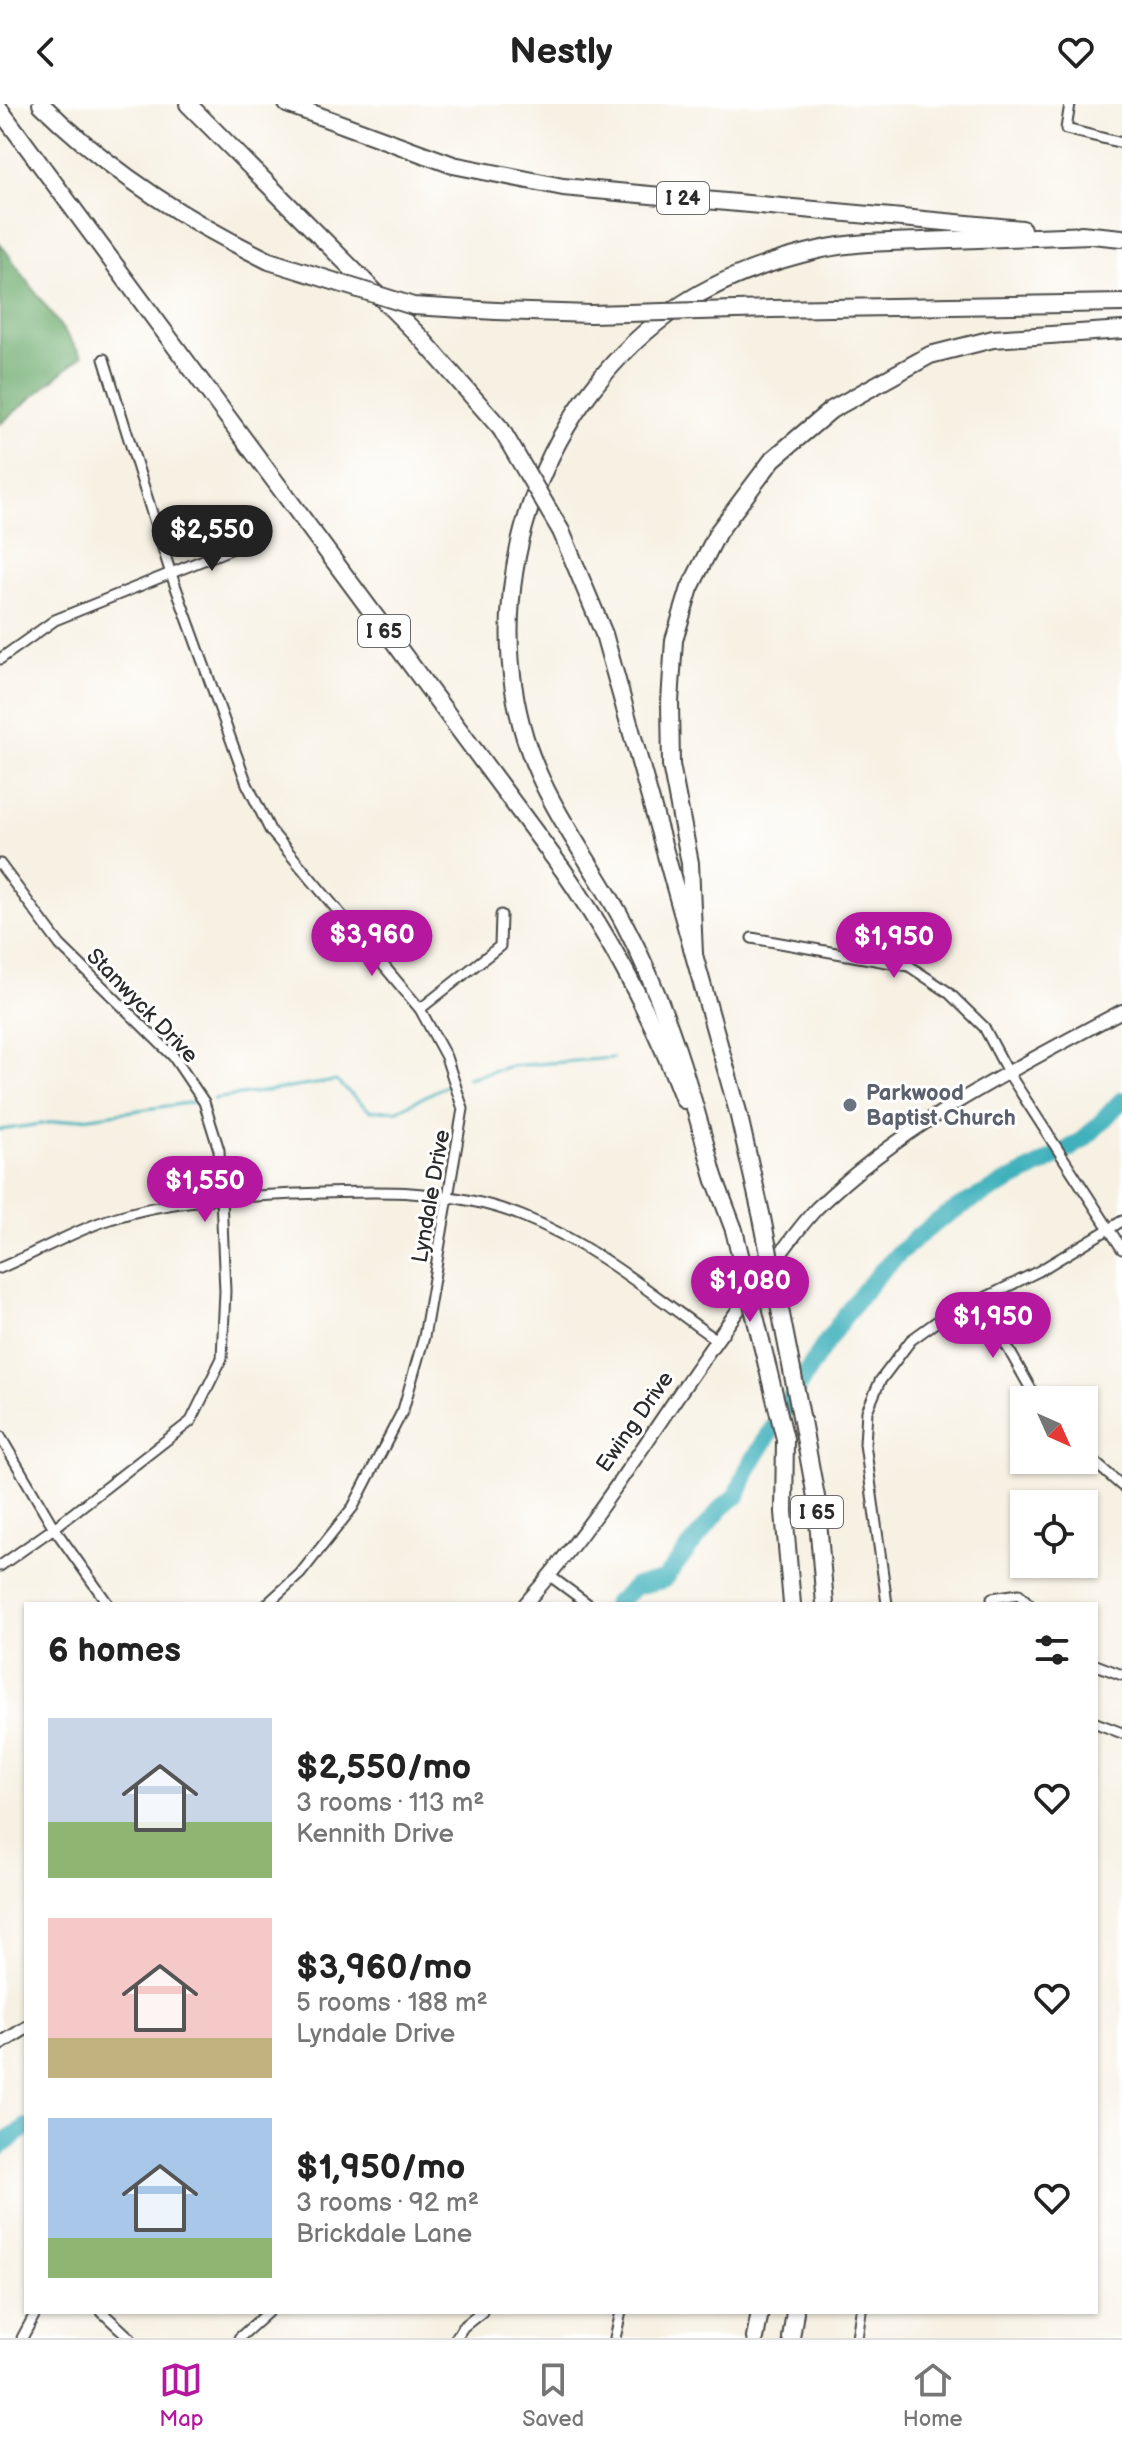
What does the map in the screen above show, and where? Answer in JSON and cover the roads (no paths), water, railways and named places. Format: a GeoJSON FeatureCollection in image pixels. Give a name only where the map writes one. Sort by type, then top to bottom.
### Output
{"type":"FeatureCollection","features":[{"type":"Feature","properties":{"kind":"highway"},"geometry":{"type":"LineString","coordinates":[[41,104],[123,177],[232,242],[283,266],[413,306],[591,314],[1122,303]]}},
{"type":"Feature","properties":{"kind":"highway","name":"I 65"},"geometry":{"type":"LineString","coordinates":[[188,104],[422,339],[501,429],[561,531],[604,634],[738,1112],[762,1218],[816,1497],[825,1602]]}},
{"type":"Feature","properties":{"kind":"highway","name":"I 24"},"geometry":{"type":"LineString","coordinates":[[287,104],[453,165],[563,187],[1122,238]]}},
{"type":"Feature","properties":{"kind":"highway","name":"I 65"},"geometry":{"type":"LineString","coordinates":[[0,110],[592,912],[624,965],[666,1053],[734,1230],[785,1439],[784,1512],[792,1602]]}},
{"type":"Feature","properties":{"kind":"highway"},"geometry":{"type":"LineString","coordinates":[[715,1181],[687,1075],[641,957],[540,778],[525,737],[511,669],[511,580],[522,528],[540,476],[569,425],[623,356],[650,328],[681,305],[725,281],[771,263],[848,245],[1091,235]]}},
{"type":"Feature","properties":{"kind":"highway"},"geometry":{"type":"LineString","coordinates":[[694,954],[690,863],[671,765],[670,702],[674,640],[690,588],[718,532],[773,459],[831,410],[930,355],[993,339],[1122,330]]}},
{"type":"Feature","properties":{"kind":"highway"},"geometry":{"type":"LineString","coordinates":[[755,2338],[760,2314]]}},
{"type":"Feature","properties":{"kind":"highway"},"geometry":{"type":"LineString","coordinates":[[791,2338],[795,2314]]}},
{"type":"Feature","properties":{"kind":"main road","name":"Ewing Drive"},"geometry":{"type":"LineString","coordinates":[[527,1602],[550,1576],[715,1339],[816,1210],[870,1162],[938,1113],[1122,1011]]}},
{"type":"Feature","properties":{"kind":"main road"},"geometry":{"type":"LineString","coordinates":[[0,2044],[24,2029]]}},
{"type":"Feature","properties":{"kind":"street"},"geometry":{"type":"LineString","coordinates":[[1070,104],[1066,129],[1122,143]]}},
{"type":"Feature","properties":{"kind":"street","name":"Lyndale Drive"},"geometry":{"type":"LineString","coordinates":[[104,359],[170,571],[247,784],[270,830],[420,1009],[446,1057],[463,1109],[460,1144],[447,1195],[424,1337],[403,1410],[353,1507],[300,1574],[269,1602]]}},
{"type":"Feature","properties":{"kind":"street"},"geometry":{"type":"LineString","coordinates":[[0,659],[55,620],[243,544]]}},
{"type":"Feature","properties":{"kind":"street","name":"Stanwyck Drive"},"geometry":{"type":"LineString","coordinates":[[0,864],[60,945],[173,1056],[204,1102],[219,1150],[225,1291],[222,1358],[191,1421],[0,1566]]}},
{"type":"Feature","properties":{"kind":"street"},"geometry":{"type":"LineString","coordinates":[[420,1009],[500,946],[501,915]]}},
{"type":"Feature","properties":{"kind":"street"},"geometry":{"type":"LineString","coordinates":[[752,938],[909,966],[948,992],[984,1027],[1009,1074],[1122,1249]]}},
{"type":"Feature","properties":{"kind":"street"},"geometry":{"type":"LineString","coordinates":[[0,1268],[100,1223],[155,1208],[221,1197],[387,1191],[447,1195],[520,1215],[577,1240],[715,1339]]}},
{"type":"Feature","properties":{"kind":"street"},"geometry":{"type":"LineString","coordinates":[[887,1602],[865,1444],[867,1411],[880,1381],[911,1340],[1122,1221]]}},
{"type":"Feature","properties":{"kind":"street"},"geometry":{"type":"LineString","coordinates":[[981,1300],[1029,1386]]}},
{"type":"Feature","properties":{"kind":"street"},"geometry":{"type":"LineString","coordinates":[[0,1436],[54,1528],[107,1602]]}},
{"type":"Feature","properties":{"kind":"street"},"geometry":{"type":"LineString","coordinates":[[1098,1465],[1122,1486]]}},
{"type":"Feature","properties":{"kind":"street"},"geometry":{"type":"LineString","coordinates":[[550,1576],[585,1602]]}},
{"type":"Feature","properties":{"kind":"street"},"geometry":{"type":"LineString","coordinates":[[993,1602],[992,1598],[1019,1594],[1027,1602]]}},
{"type":"Feature","properties":{"kind":"street"},"geometry":{"type":"LineString","coordinates":[[1098,1666],[1122,1675]]}},
{"type":"Feature","properties":{"kind":"street"},"geometry":{"type":"LineString","coordinates":[[1098,1724],[1122,1733]]}},
{"type":"Feature","properties":{"kind":"street"},"geometry":{"type":"LineString","coordinates":[[22,2338],[35,2314]]}},
{"type":"Feature","properties":{"kind":"street"},"geometry":{"type":"LineString","coordinates":[[104,2314],[130,2338]]}},
{"type":"Feature","properties":{"kind":"street"},"geometry":{"type":"LineString","coordinates":[[239,2338],[266,2314]]}},
{"type":"Feature","properties":{"kind":"street"},"geometry":{"type":"LineString","coordinates":[[456,2338],[463,2327],[479,2314]]}},
{"type":"Feature","properties":{"kind":"street"},"geometry":{"type":"LineString","coordinates":[[615,2338],[621,2314]]}},
{"type":"Feature","properties":{"kind":"street"},"geometry":{"type":"LineString","coordinates":[[857,2338],[861,2314]]}},
{"type":"Feature","properties":{"kind":"waterway"},"geometry":{"type":"LineString","coordinates":[[468,1078],[511,1066],[613,1058]]}},
{"type":"Feature","properties":{"kind":"waterway"},"geometry":{"type":"LineString","coordinates":[[213,1099],[336,1081],[370,1111],[398,1110],[453,1082]]}},
{"type":"Feature","properties":{"kind":"waterway"},"geometry":{"type":"LineString","coordinates":[[617,1602],[636,1586],[663,1580],[723,1506],[737,1496],[747,1470],[829,1338],[877,1276],[904,1249],[951,1212],[1078,1143],[1122,1100]]}},
{"type":"Feature","properties":{"kind":"waterway"},"geometry":{"type":"LineString","coordinates":[[0,1130],[195,1102]]}},
{"type":"Feature","properties":{"kind":"waterway"},"geometry":{"type":"LineString","coordinates":[[0,2147],[24,2129]]}},
{"type":"Feature","properties":{"kind":"place","name":"Parkwood Baptist Church"},"geometry":{"type":"Point","coordinates":[850,1105]}}]}
